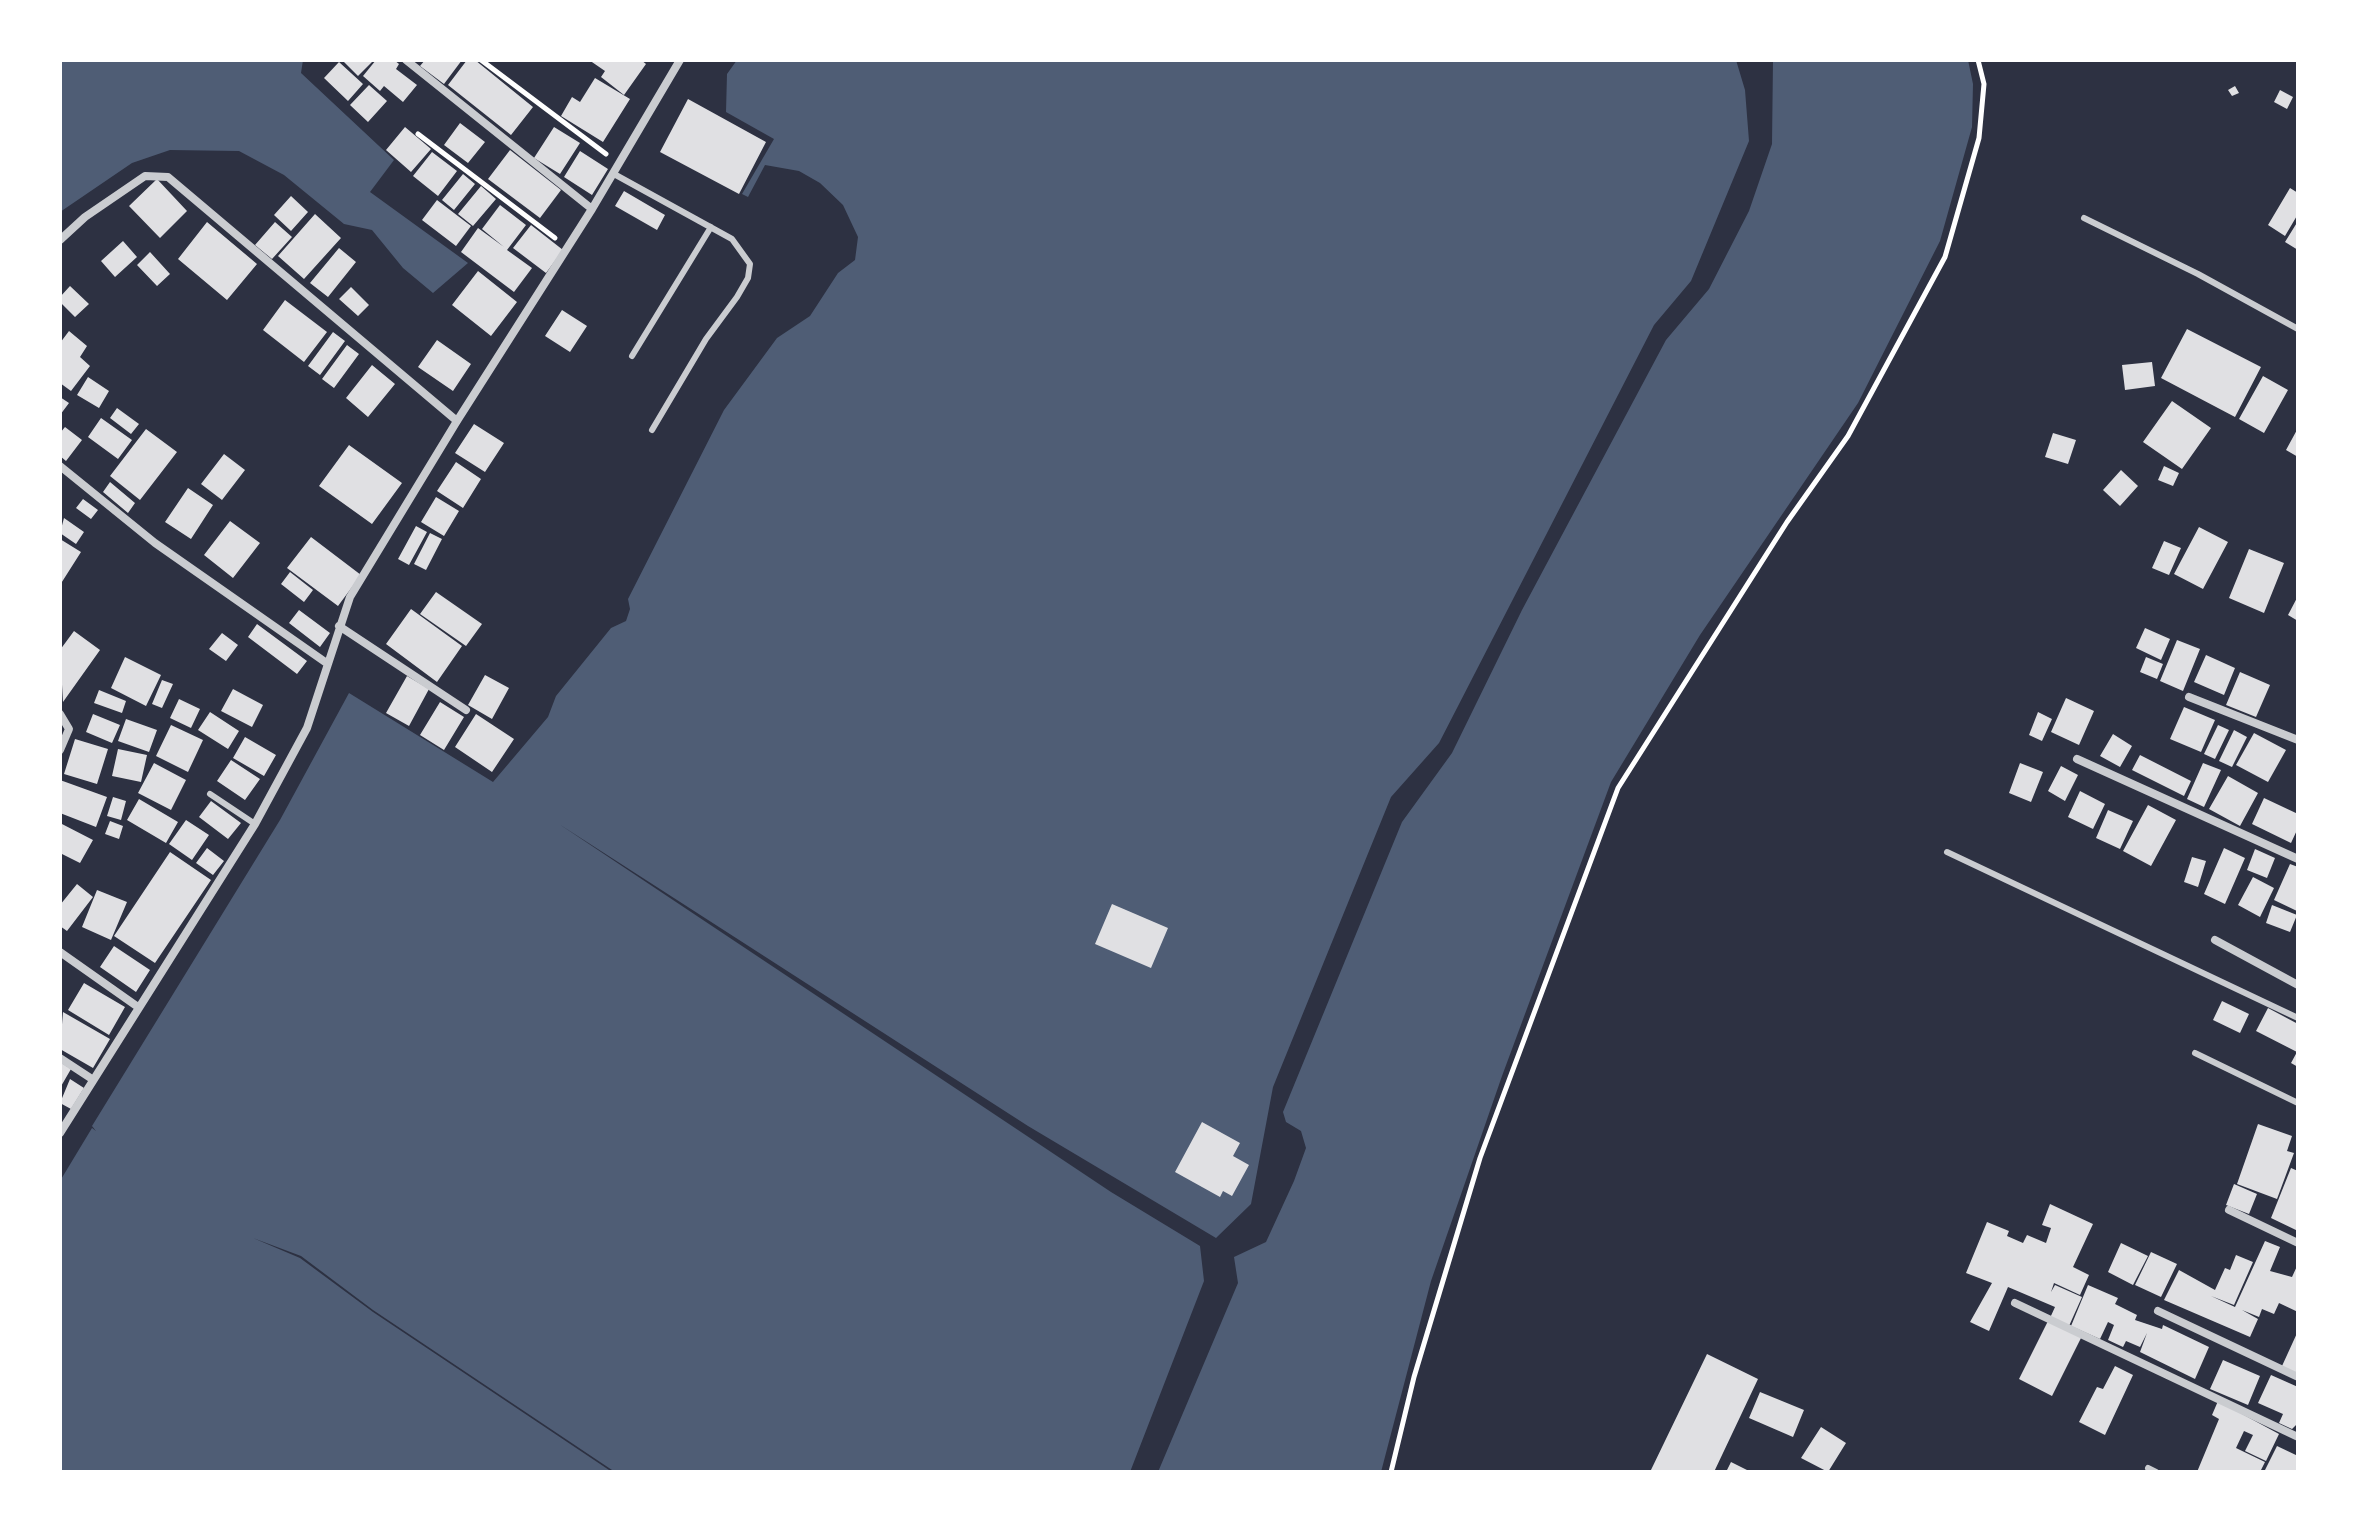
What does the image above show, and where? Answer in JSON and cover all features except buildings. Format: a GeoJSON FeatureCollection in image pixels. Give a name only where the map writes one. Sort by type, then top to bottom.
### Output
{"type":"FeatureCollection","features":[{"type":"Feature","properties":{"kind":"street"},"geometry":{"type":"LineString","coordinates":[[406,60],[592,209]]}},
{"type":"Feature","properties":{"kind":"street"},"geometry":{"type":"LineString","coordinates":[[60,1133],[255,824],[307,728],[350,597],[457,421],[614,174],[680,60]]}},
{"type":"Feature","properties":{"kind":"street"},"geometry":{"type":"LineString","coordinates":[[60,240],[85,217],[145,176],[168,177],[457,421]]}},
{"type":"Feature","properties":{"kind":"street"},"geometry":{"type":"LineString","coordinates":[[60,466],[155,543],[328,664]]}},
{"type":"Feature","properties":{"kind":"street"},"geometry":{"type":"LineString","coordinates":[[339,626],[466,710]]}},
{"type":"Feature","properties":{"kind":"street"},"geometry":{"type":"LineString","coordinates":[[2189,697],[2298,740]]}},
{"type":"Feature","properties":{"kind":"street"},"geometry":{"type":"LineString","coordinates":[[60,714],[69,729],[60,750]]}},
{"type":"Feature","properties":{"kind":"street"},"geometry":{"type":"LineString","coordinates":[[2077,759],[2298,859]]}},
{"type":"Feature","properties":{"kind":"street"},"geometry":{"type":"LineString","coordinates":[[2215,940],[2298,985]]}},
{"type":"Feature","properties":{"kind":"street"},"geometry":{"type":"LineString","coordinates":[[60,952],[138,1007]]}},
{"type":"Feature","properties":{"kind":"street"},"geometry":{"type":"LineString","coordinates":[[60,1058],[92,1079]]}},
{"type":"Feature","properties":{"kind":"street"},"geometry":{"type":"LineString","coordinates":[[2229,1210],[2298,1243]]}},
{"type":"Feature","properties":{"kind":"street"},"geometry":{"type":"LineString","coordinates":[[2015,1303],[2298,1437]]}},
{"type":"Feature","properties":{"kind":"street"},"geometry":{"type":"LineString","coordinates":[[2158,1311],[2298,1377]]}},
{"type":"Feature","properties":{"kind":"lane"},"geometry":{"type":"LineString","coordinates":[[614,174],[732,239],[750,264],[748,278],[652,430]]}},
{"type":"Feature","properties":{"kind":"lane"},"geometry":{"type":"LineString","coordinates":[[2084,218],[2198,274],[2298,329]]}},
{"type":"Feature","properties":{"kind":"lane"},"geometry":{"type":"LineString","coordinates":[[632,356],[711,227]]}},
{"type":"Feature","properties":{"kind":"lane"},"geometry":{"type":"LineString","coordinates":[[210,794],[255,824]]}},
{"type":"Feature","properties":{"kind":"lane"},"geometry":{"type":"LineString","coordinates":[[1947,852],[2298,1018]]}},
{"type":"Feature","properties":{"kind":"lane"},"geometry":{"type":"LineString","coordinates":[[2195,1053],[2298,1103]]}},
{"type":"Feature","properties":{"kind":"lane"},"geometry":{"type":"LineString","coordinates":[[2148,1468],[2156,1472]]}},
{"type":"Feature","properties":{"kind":"path"},"geometry":{"type":"LineString","coordinates":[[481,60],[620,164]]}},
{"type":"Feature","properties":{"kind":"path"},"geometry":{"type":"LineString","coordinates":[[1391,1472],[1414,1377],[1480,1158],[1618,788],[1787,522],[1848,436],[1945,257],[1979,138],[1984,84],[1978,60]]}},
{"type":"Feature","properties":{"kind":"path"},"geometry":{"type":"LineString","coordinates":[[418,134],[568,248]]}},
{"type":"Feature","properties":{"kind":"water"},"geometry":{"type":"Polygon","coordinates":[[[60,60],[303,60],[301,73],[394,160],[370,192],[468,263],[433,293],[403,268],[372,230],[344,224],[284,175],[239,151],[170,150],[132,163],[60,212],[60,60]]]}},
{"type":"Feature","properties":{"kind":"water"},"geometry":{"type":"Polygon","coordinates":[[[737,60],[1736,60],[1745,90],[1749,141],[1691,281],[1654,325],[1439,743],[1391,797],[1273,1087],[1251,1204],[1216,1238],[1028,1126],[559,824],[1111,1192],[1200,1246],[1204,1281],[1130,1472],[615,1472],[373,1310],[301,1256],[253,1238],[300,1258],[373,1312],[612,1472],[60,1472],[60,1181],[92,1128],[96,1131],[92,1126],[280,820],[349,693],[493,782],[548,717],[556,696],[611,628],[626,621],[630,609],[628,599],[724,410],[777,338],[810,316],[838,273],[855,260],[858,237],[843,205],[820,183],[799,171],[765,165],[748,197],[742,194],[774,139],[726,112],[727,74],[737,60]]]}},
{"type":"Feature","properties":{"kind":"water"},"geometry":{"type":"Polygon","coordinates":[[[1773,60],[1968,60],[1973,84],[1972,127],[1940,241],[1858,403],[1700,635],[1611,782],[1502,1076],[1431,1281],[1381,1472],[1158,1472],[1238,1283],[1234,1257],[1266,1242],[1294,1181],[1306,1148],[1301,1131],[1286,1122],[1283,1112],[1402,822],[1452,753],[1522,610],[1666,340],[1709,289],[1749,211],[1772,144],[1773,60]]]}}]}
